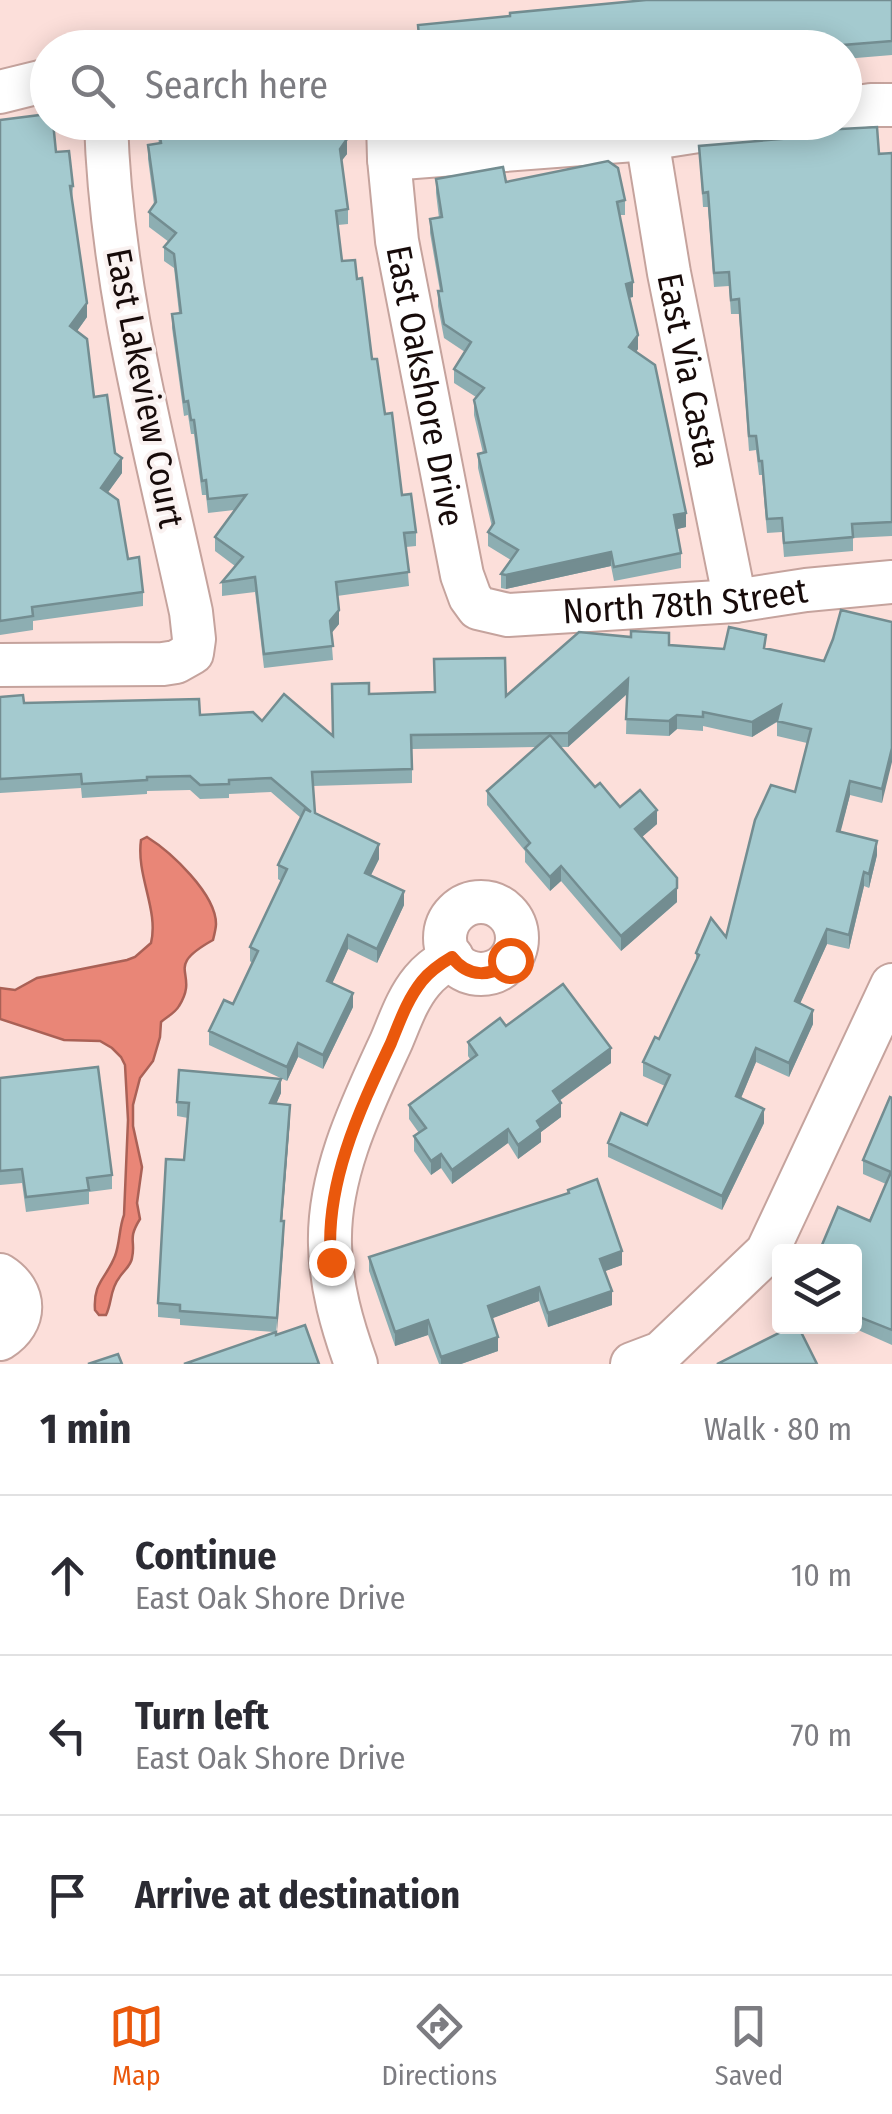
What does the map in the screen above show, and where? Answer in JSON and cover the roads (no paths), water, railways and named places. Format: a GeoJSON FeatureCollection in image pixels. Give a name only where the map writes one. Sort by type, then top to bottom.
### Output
{"type":"FeatureCollection","features":[{"type":"Feature","properties":{"kind":"street"},"geometry":{"type":"LineString","coordinates":[[0,92],[30,84]]}},
{"type":"Feature","properties":{"kind":"street"},"geometry":{"type":"LineString","coordinates":[[862,106],[892,106]]}},
{"type":"Feature","properties":{"kind":"street","name":"East Lakeview Court"},"geometry":{"type":"LineString","coordinates":[[0,665],[163,664],[192,653],[190,612],[122,291],[108,184],[107,140]]}},
{"type":"Feature","properties":{"kind":"street"},"geometry":{"type":"LineString","coordinates":[[388,141],[518,140]]}},
{"type":"Feature","properties":{"kind":"street","name":"East Via Casta"},"geometry":{"type":"LineString","coordinates":[[647,140],[669,273],[735,602]]}},
{"type":"Feature","properties":{"kind":"street","name":"East Oakshore Drive"},"geometry":{"type":"LineString","coordinates":[[388,141],[396,241],[462,574],[478,608]]}},
{"type":"Feature","properties":{"kind":"street","name":"North 78th Street"},"geometry":{"type":"LineString","coordinates":[[478,608],[508,615],[735,602],[892,582]]}},
{"type":"Feature","properties":{"kind":"street"},"geometry":{"type":"LineString","coordinates":[[356,1364],[337,1307],[332,1277],[330,1245],[335,1190],[347,1146],[408,1003],[433,969],[452,957]]}},
{"type":"Feature","properties":{"kind":"street"},"geometry":{"type":"LineString","coordinates":[[632,1364],[661,1354],[767,1252],[892,986]]}},
{"type":"Feature","properties":{"kind":"street"},"geometry":{"type":"LineString","coordinates":[[0,1274],[14,1285],[20,1306],[14,1328],[0,1339]]}}]}
